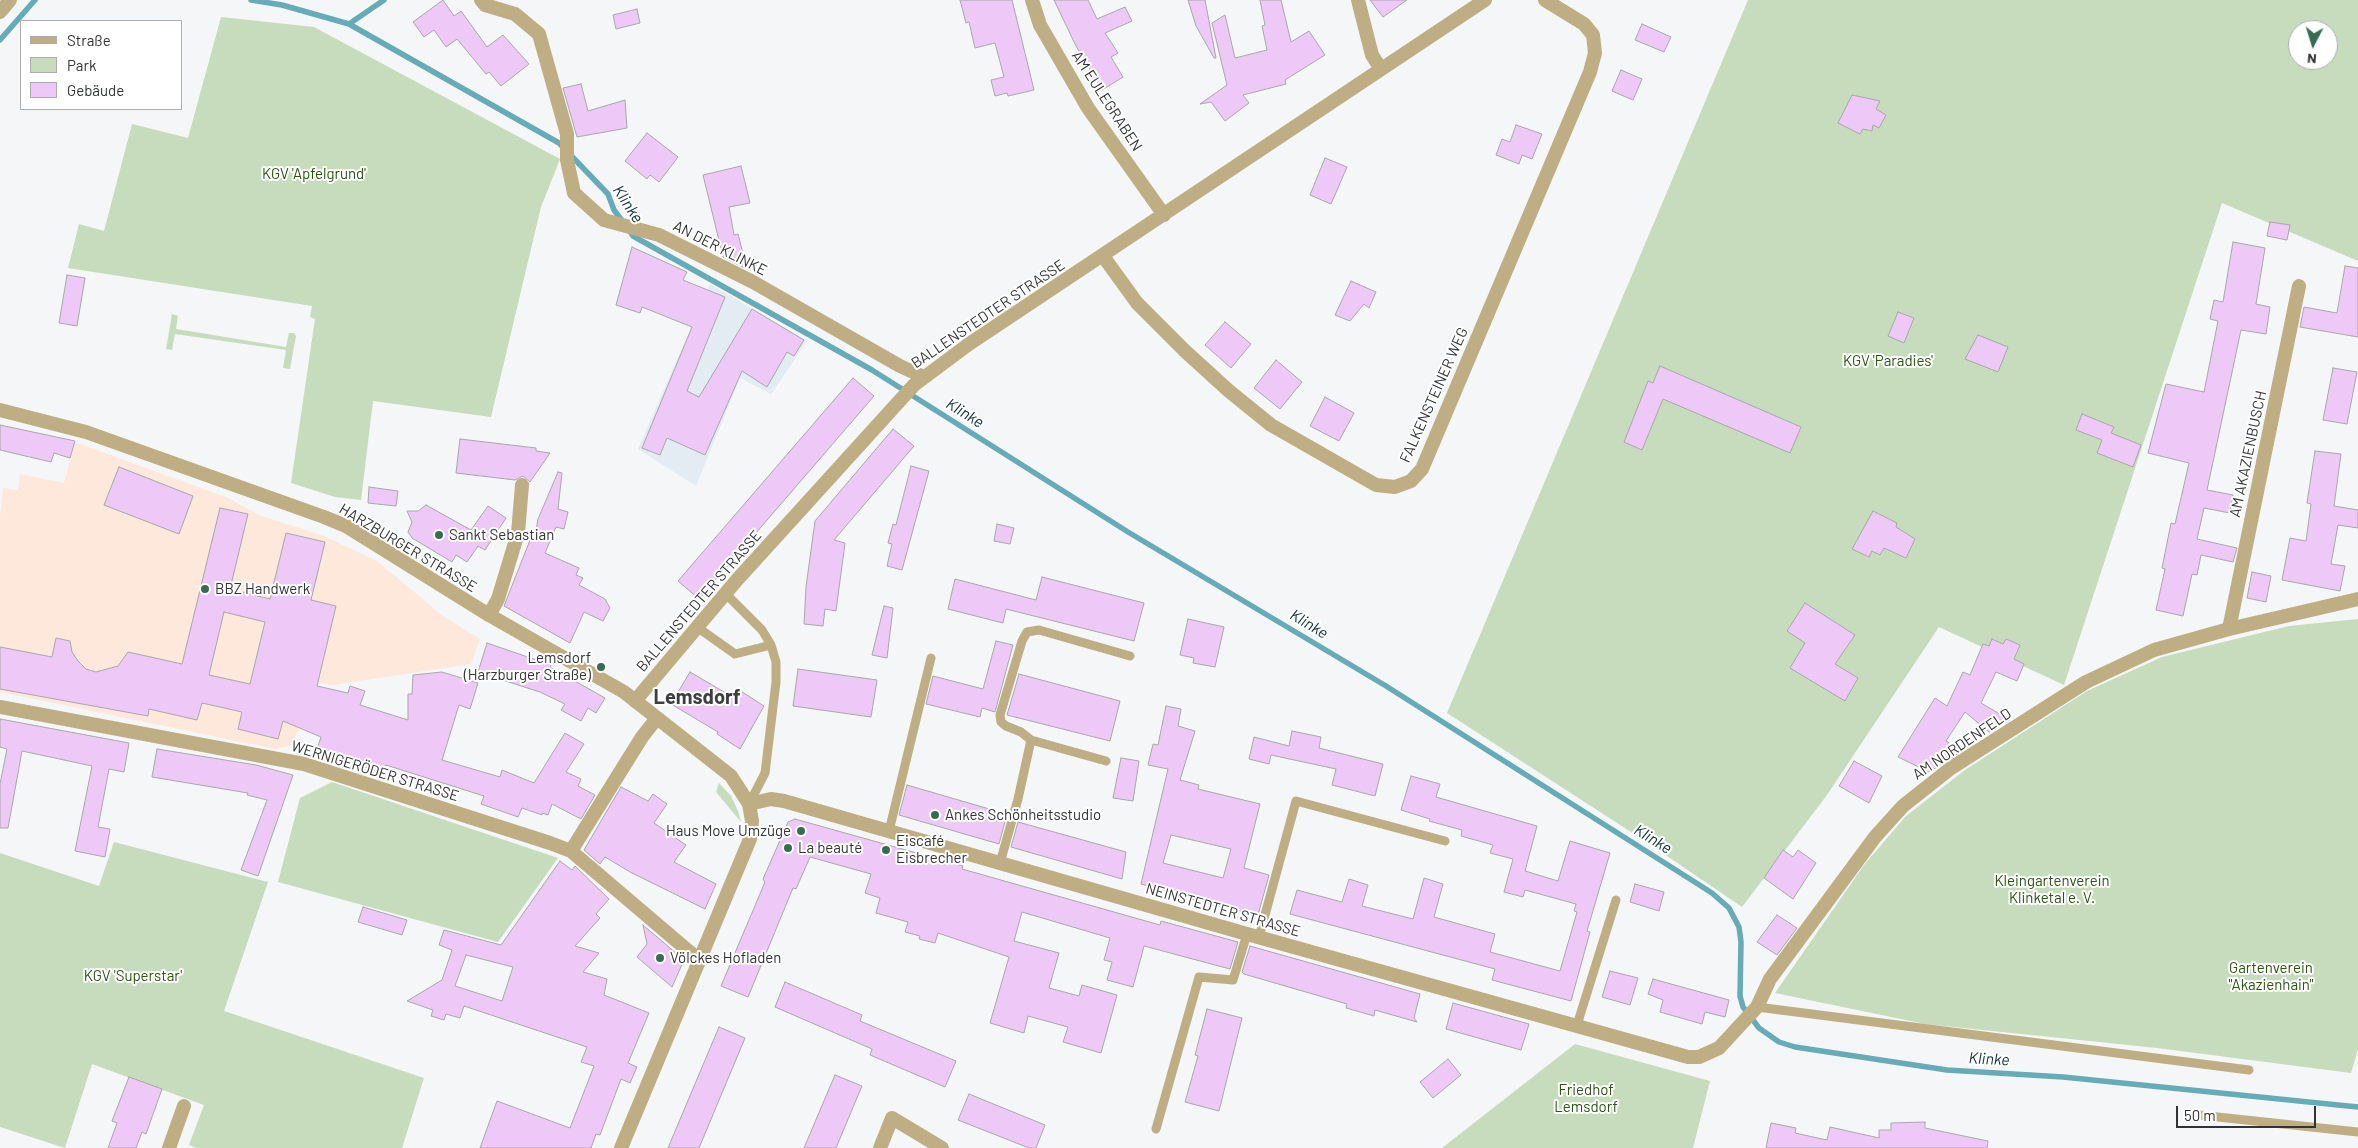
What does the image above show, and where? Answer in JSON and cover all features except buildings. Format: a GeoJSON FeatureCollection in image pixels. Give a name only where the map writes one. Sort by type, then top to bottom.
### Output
{"type":"FeatureCollection","features":[{"type":"Feature","properties":{"kind":"street"},"geometry":{"type":"LineString","coordinates":[[0,12],[10,0]]}},
{"type":"Feature","properties":{"kind":"street","name":"AN DER KLINKE"},"geometry":{"type":"LineString","coordinates":[[481,0],[485,5],[516,14],[539,34],[567,134],[567,160],[574,192],[604,220],[645,230],[753,282],[900,366],[919,381]]}},
{"type":"Feature","properties":{"kind":"street","name":"AM EULEGRABEN"},"geometry":{"type":"LineString","coordinates":[[1032,0],[1040,25],[1088,108],[1164,215]]}},
{"type":"Feature","properties":{"kind":"street"},"geometry":{"type":"LineString","coordinates":[[1358,0],[1372,55],[1381,69]]}},
{"type":"Feature","properties":{"kind":"street","name":"BALLENSTEDTER STRASSE"},"geometry":{"type":"LineString","coordinates":[[635,701],[725,593],[901,398],[919,381],[969,344],[1485,0]]}},
{"type":"Feature","properties":{"kind":"street","name":"FALKENSTEINER WEG"},"geometry":{"type":"LineString","coordinates":[[1103,256],[1137,303],[1185,351],[1229,391],[1271,425],[1376,485],[1395,487],[1412,481],[1422,469],[1590,72],[1595,53],[1593,35],[1584,24],[1545,0]]}},
{"type":"Feature","properties":{"kind":"street","name":"AM AKAZIENBUSCH"},"geometry":{"type":"LineString","coordinates":[[2229,629],[2299,286]]}},
{"type":"Feature","properties":{"kind":"street","name":"HARZBURGER STRASSE"},"geometry":{"type":"LineString","coordinates":[[0,410],[86,432],[324,517],[360,534],[488,615],[597,676],[635,701],[732,776],[749,804]]}},
{"type":"Feature","properties":{"kind":"street"},"geometry":{"type":"LineString","coordinates":[[488,615],[498,600],[518,533],[522,485]]}},
{"type":"Feature","properties":{"kind":"street","name":"AM NORDENFELD"},"geometry":{"type":"LineString","coordinates":[[1688,1057],[1703,1056],[1716,1051],[1736,1030],[1754,1010],[1770,980],[1875,837],[1903,806],[1951,768],[2086,682],[2154,650],[2229,629],[2358,599]]}},
{"type":"Feature","properties":{"kind":"street","name":"WERNIGERÖDER STRASSE"},"geometry":{"type":"LineString","coordinates":[[0,707],[304,764],[571,851],[699,960]]}},
{"type":"Feature","properties":{"kind":"street"},"geometry":{"type":"LineString","coordinates":[[571,851],[638,742],[657,718]]}},
{"type":"Feature","properties":{"kind":"street","name":"NEINSTEDTER STRASSE"},"geometry":{"type":"LineString","coordinates":[[749,804],[777,799],[1688,1057]]}},
{"type":"Feature","properties":{"kind":"street"},"geometry":{"type":"LineString","coordinates":[[621,1148],[748,844],[752,821],[749,804]]}},
{"type":"Feature","properties":{"kind":"street"},"geometry":{"type":"LineString","coordinates":[[169,1148],[184,1106]]}},
{"type":"Feature","properties":{"kind":"street"},"geometry":{"type":"LineString","coordinates":[[880,1148],[892,1118],[942,1148]]}},
{"type":"Feature","properties":{"kind":"lane"},"geometry":{"type":"LineString","coordinates":[[725,593],[753,619],[771,645],[776,662],[776,682],[765,773],[749,804]]}},
{"type":"Feature","properties":{"kind":"lane"},"geometry":{"type":"LineString","coordinates":[[697,627],[735,654],[771,645]]}},
{"type":"Feature","properties":{"kind":"lane"},"geometry":{"type":"LineString","coordinates":[[1106,762],[1031,740],[1021,732],[1001,722],[1000,715],[1022,641],[1027,632],[1039,630],[1130,656]]}},
{"type":"Feature","properties":{"kind":"lane"},"geometry":{"type":"LineString","coordinates":[[889,831],[931,658]]}},
{"type":"Feature","properties":{"kind":"lane"},"geometry":{"type":"LineString","coordinates":[[1000,863],[1018,799],[1031,740]]}},
{"type":"Feature","properties":{"kind":"lane"},"geometry":{"type":"LineString","coordinates":[[1156,1129],[1199,977],[1233,980],[1253,935],[1296,801],[1445,841]]}},
{"type":"Feature","properties":{"kind":"lane"},"geometry":{"type":"LineString","coordinates":[[1577,1025],[1616,900]]}},
{"type":"Feature","properties":{"kind":"lane"},"geometry":{"type":"LineString","coordinates":[[1754,1010],[2249,1070]]}},
{"type":"Feature","properties":{"kind":"lane"},"geometry":{"type":"LineString","coordinates":[[2199,1115],[2358,1132]]}},
{"type":"Feature","properties":{"kind":"shaded area"},"geometry":{"type":"Polygon","coordinates":[[[710,284],[807,341],[771,394],[740,378],[696,486],[638,449],[710,284]]]}},
{"type":"Feature","properties":{"kind":"shaded area","name":"BBZ Handwerk"},"geometry":{"type":"Polygon","coordinates":[[[75,442],[228,498],[259,515],[324,536],[377,561],[443,616],[480,639],[471,664],[333,685],[319,683],[292,745],[276,749],[0,692],[0,516],[3,488],[18,490],[20,474],[64,483],[75,442]]]}},
{"type":"Feature","properties":{"kind":"green space","name":"KGV 'Paradies'"},"geometry":{"type":"Polygon","coordinates":[[[1748,0],[2358,0],[2358,261],[2222,203],[2064,685],[1939,627],[1827,795],[1742,907],[1648,843],[1447,713],[1748,0]]]}},
{"type":"Feature","properties":{"kind":"green space","name":"KGV 'Apfelgrund'"},"geometry":{"type":"Polygon","coordinates":[[[221,17],[314,27],[560,159],[541,207],[491,417],[373,401],[361,500],[335,497],[291,483],[315,319],[310,317],[312,306],[68,268],[79,224],[104,231],[132,124],[188,138],[221,17]]]}},
{"type":"Feature","properties":{"kind":"green space"},"geometry":{"type":"Polygon","coordinates":[[[172,314],[178,316],[176,329],[286,347],[289,333],[294,333],[296,336],[290,369],[283,368],[286,350],[175,334],[172,350],[166,349],[172,314]]]}},
{"type":"Feature","properties":{"kind":"green space","name":"Kleingartenverein Klinketal e. V."},"geometry":{"type":"Polygon","coordinates":[[[2358,619],[2358,1049],[2351,1073],[2157,1048],[1925,1024],[1775,993],[1864,865],[1906,816],[1965,770],[2087,691],[2162,657],[2289,626],[2358,619]]]}},
{"type":"Feature","properties":{"kind":"green space"},"geometry":{"type":"Polygon","coordinates":[[[332,782],[558,858],[498,942],[278,882],[300,798],[332,782]]]}},
{"type":"Feature","properties":{"kind":"green space"},"geometry":{"type":"Polygon","coordinates":[[[719,783],[731,796],[741,822],[716,792],[719,783]]]}},
{"type":"Feature","properties":{"kind":"green space","name":"KGV 'Superstar'"},"geometry":{"type":"Polygon","coordinates":[[[114,842],[268,882],[224,1011],[424,1078],[402,1148],[196,1148],[189,1145],[204,1105],[92,1064],[65,1148],[0,1127],[0,853],[99,886],[114,842]]]}},
{"type":"Feature","properties":{"kind":"green space","name":"Friedhof Lemsdorf"},"geometry":{"type":"Polygon","coordinates":[[[1575,1044],[1710,1081],[1693,1148],[1442,1148],[1575,1044]]]}},
{"type":"Feature","properties":{"kind":"waterway","name":"Klinke"},"geometry":{"type":"LineString","coordinates":[[0,40],[35,0]]}},
{"type":"Feature","properties":{"kind":"waterway","name":"Klinke"},"geometry":{"type":"LineString","coordinates":[[251,0],[282,5],[349,24],[559,143],[608,194],[614,210],[623,222]]}},
{"type":"Feature","properties":{"kind":"waterway"},"geometry":{"type":"LineString","coordinates":[[349,24],[384,0]]}},
{"type":"Feature","properties":{"kind":"waterway","name":"Klinke"},"geometry":{"type":"LineString","coordinates":[[629,230],[633,236],[872,370],[1128,532],[1386,686],[1712,893],[1729,908],[1739,927],[1741,942],[1740,996],[1743,1007],[1759,1028],[1779,1042],[1795,1047],[1947,1070],[2063,1077],[2358,1107]]}},
{"type":"Feature","properties":{"kind":"place","name":"Sankt Sebastian"},"geometry":{"type":"Point","coordinates":[439,535]}},
{"type":"Feature","properties":{"kind":"place","name":"BBZ Handwerk"},"geometry":{"type":"Point","coordinates":[205,589]}},
{"type":"Feature","properties":{"kind":"place","name":"Lemsdorf (Harzburger Straße)"},"geometry":{"type":"Point","coordinates":[601,667]}},
{"type":"Feature","properties":{"kind":"place","name":"Ankes Schönheitsstudio"},"geometry":{"type":"Point","coordinates":[935,815]}},
{"type":"Feature","properties":{"kind":"place","name":"Haus Move Umzüge"},"geometry":{"type":"Point","coordinates":[801,831]}},
{"type":"Feature","properties":{"kind":"place","name":"La beauté"},"geometry":{"type":"Point","coordinates":[788,848]}},
{"type":"Feature","properties":{"kind":"place","name":"Eiscafé Eisbrecher"},"geometry":{"type":"Point","coordinates":[886,850]}},
{"type":"Feature","properties":{"kind":"place","name":"Völckes Hofladen"},"geometry":{"type":"Point","coordinates":[660,958]}},
{"type":"Feature","properties":{"kind":"district","name":"Lemsdorf"},"geometry":{"type":"Point","coordinates":[697,697]}},
{"type":"Feature","properties":{"kind":"park label","name":"Gartenverein \"Akazienhain\""},"geometry":{"type":"Point","coordinates":[2271,976]}}]}
